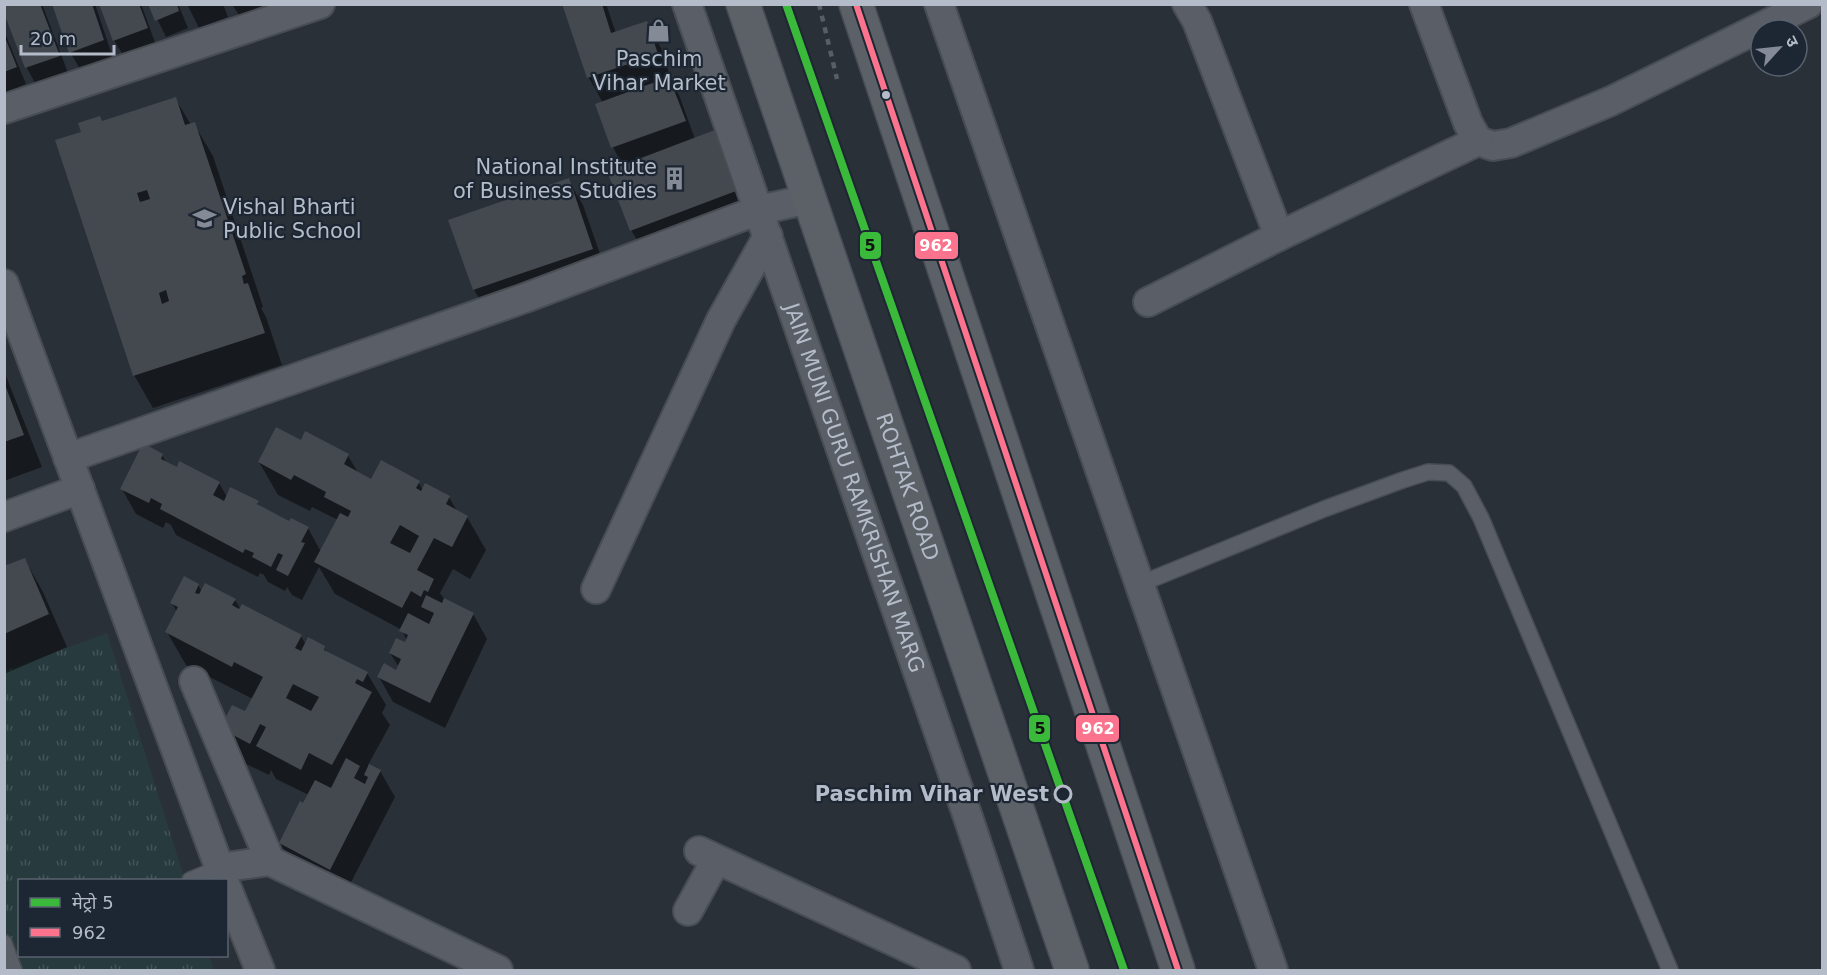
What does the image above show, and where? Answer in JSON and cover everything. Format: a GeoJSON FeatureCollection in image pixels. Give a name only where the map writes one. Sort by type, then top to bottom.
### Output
{"type":"FeatureCollection","features":[{"type":"Feature","properties":{"kind":"main road","name":"ROHTAK ROAD"},"geometry":{"type":"LineString","coordinates":[[743,4],[1072,970]]}},
{"type":"Feature","properties":{"kind":"main road"},"geometry":{"type":"LineString","coordinates":[[856,4],[1179,970]]}},
{"type":"Feature","properties":{"kind":"street"},"geometry":{"type":"LineString","coordinates":[[4,110],[320,4]]}},
{"type":"Feature","properties":{"kind":"street","name":"JAIN MUNI GURU RAMKRISHAN MARG"},"geometry":{"type":"LineString","coordinates":[[687,4],[1019,970]]}},
{"type":"Feature","properties":{"kind":"street"},"geometry":{"type":"LineString","coordinates":[[939,4],[1273,970]]}},
{"type":"Feature","properties":{"kind":"street"},"geometry":{"type":"LineString","coordinates":[[1187,4],[1197,21],[1279,236]]}},
{"type":"Feature","properties":{"kind":"street"},"geometry":{"type":"LineString","coordinates":[[1424,4],[1468,123],[1478,141],[1493,146],[1512,143],[1611,101],[1775,12],[1808,4]]}},
{"type":"Feature","properties":{"kind":"street"},"geometry":{"type":"LineString","coordinates":[[1148,302],[1279,236],[1478,141]]}},
{"type":"Feature","properties":{"kind":"street"},"geometry":{"type":"LineString","coordinates":[[68,458],[525,298],[763,223],[809,198]]}},
{"type":"Feature","properties":{"kind":"street"},"geometry":{"type":"LineString","coordinates":[[597,589],[721,320],[763,223]]}},
{"type":"Feature","properties":{"kind":"street"},"geometry":{"type":"LineString","coordinates":[[4,284],[223,878],[270,861]]}},
{"type":"Feature","properties":{"kind":"street"},"geometry":{"type":"LineString","coordinates":[[4,517],[80,489]]}},
{"type":"Feature","properties":{"kind":"street"},"geometry":{"type":"LineString","coordinates":[[194,681],[270,861],[498,970]]}},
{"type":"Feature","properties":{"kind":"street"},"geometry":{"type":"LineString","coordinates":[[688,910],[707,855],[956,970]]}},
{"type":"Feature","properties":{"kind":"street"},"geometry":{"type":"LineString","coordinates":[[228,890],[260,970]]}},
{"type":"Feature","properties":{"kind":"lane"},"geometry":{"type":"LineString","coordinates":[[1140,584],[1324,509],[1403,480],[1428,472],[1449,473],[1464,486],[1481,518],[1670,970]]}},
{"type":"Feature","properties":{"kind":"lane"},"geometry":{"type":"LineString","coordinates":[[206,879],[223,878]]}},
{"type":"Feature","properties":{"kind":"lane"},"geometry":{"type":"LineString","coordinates":[[4,943],[16,962]]}},
{"type":"Feature","properties":{"kind":"green space"},"geometry":{"type":"Polygon","coordinates":[[[107,633],[185,879],[18,879],[18,957],[209,957],[214,970],[5,970],[5,671],[107,633]]]}},
{"type":"Feature","properties":{"kind":"building"},"geometry":{"type":"Polygon","coordinates":[[[4,4],[40,4],[60,56],[25,68],[4,13],[4,4]]]}},
{"type":"Feature","properties":{"kind":"building"},"geometry":{"type":"Polygon","coordinates":[[[52,4],[92,4],[104,40],[69,53],[52,4]]]}},
{"type":"Feature","properties":{"kind":"building"},"geometry":{"type":"Polygon","coordinates":[[[99,4],[139,4],[148,28],[113,41],[99,4]]]}},
{"type":"Feature","properties":{"kind":"building"},"geometry":{"type":"Polygon","coordinates":[[[148,4],[177,4],[179,11],[155,21],[148,4]]]}},
{"type":"Feature","properties":{"kind":"building"},"geometry":{"type":"Polygon","coordinates":[[[562,4],[602,4],[611,33],[647,21],[658,54],[587,78],[562,4]]]}},
{"type":"Feature","properties":{"kind":"building"},"geometry":{"type":"Polygon","coordinates":[[[4,35],[17,67],[4,72],[4,35]]]}},
{"type":"Feature","properties":{"kind":"building"},"geometry":{"type":"Polygon","coordinates":[[[669,77],[686,121],[611,148],[595,104],[669,77]]]}},
{"type":"Feature","properties":{"kind":"building"},"geometry":{"type":"Polygon","coordinates":[[[176,97],[185,125],[195,122],[246,274],[242,276],[244,284],[248,283],[265,333],[133,376],[55,140],[81,132],[78,123],[100,116],[102,121],[176,97]],[[147,190],[137,193],[140,202],[150,199],[147,190]],[[166,290],[159,293],[162,304],[169,301],[166,290]]]}},
{"type":"Feature","properties":{"kind":"building","name":"National Institute of Business Studies"},"geometry":{"type":"Polygon","coordinates":[[[720,128],[744,188],[630,231],[607,171],[720,128]]]}},
{"type":"Feature","properties":{"kind":"building"},"geometry":{"type":"Polygon","coordinates":[[[569,178],[593,249],[473,290],[448,220],[569,178]]]}},
{"type":"Feature","properties":{"kind":"building"},"geometry":{"type":"Polygon","coordinates":[[[4,382],[24,435],[4,442],[4,382]]]}},
{"type":"Feature","properties":{"kind":"building"},"geometry":{"type":"Polygon","coordinates":[[[276,427],[301,440],[305,431],[349,454],[344,464],[371,479],[381,460],[420,481],[416,488],[421,491],[425,483],[450,496],[446,504],[468,516],[452,547],[434,538],[417,570],[434,579],[428,592],[424,590],[421,597],[411,591],[402,608],[314,562],[340,513],[348,517],[351,511],[324,497],[326,492],[294,475],[291,480],[258,462],[276,427]],[[400,525],[390,543],[410,553],[419,536],[400,525]]]}},
{"type":"Feature","properties":{"kind":"building"},"geometry":{"type":"Polygon","coordinates":[[[143,443],[163,454],[161,459],[177,467],[179,461],[220,482],[213,495],[224,501],[230,487],[259,501],[257,504],[289,521],[291,518],[309,527],[301,542],[305,543],[288,576],[276,570],[283,555],[278,553],[271,567],[252,557],[254,553],[245,549],[243,553],[160,509],[162,504],[151,498],[149,503],[120,489],[143,443]]]}},
{"type":"Feature","properties":{"kind":"building"},"geometry":{"type":"Polygon","coordinates":[[[25,558],[49,614],[4,634],[4,566],[25,558]]]}},
{"type":"Feature","properties":{"kind":"building"},"geometry":{"type":"Polygon","coordinates":[[[184,576],[199,584],[195,593],[199,594],[205,583],[236,599],[232,605],[239,609],[242,604],[302,635],[295,648],[301,651],[308,637],[325,646],[324,650],[368,672],[363,682],[357,679],[355,683],[372,692],[332,765],[309,753],[301,770],[256,746],[266,727],[260,724],[250,744],[220,728],[232,705],[245,711],[263,677],[234,662],[232,667],[165,632],[178,607],[170,603],[184,576]],[[293,684],[286,698],[311,711],[319,697],[293,684]]]}},
{"type":"Feature","properties":{"kind":"building"},"geometry":{"type":"Polygon","coordinates":[[[426,595],[442,603],[444,598],[474,613],[430,703],[377,677],[384,663],[396,670],[401,659],[389,653],[396,638],[405,642],[408,635],[399,631],[408,613],[429,624],[434,613],[421,607],[426,595]]]}},
{"type":"Feature","properties":{"kind":"building"},"geometry":{"type":"Polygon","coordinates":[[[346,758],[360,766],[354,778],[365,784],[368,777],[364,775],[369,764],[381,770],[330,870],[279,843],[300,801],[303,803],[315,780],[331,788],[346,758]]]}},
{"type":"Feature","properties":{"kind":"railway"},"geometry":{"type":"LineString","coordinates":[[819,4],[837,79]]}},
{"type":"Feature","properties":{"kind":"metro line","name":"5"},"geometry":{"type":"LineString","coordinates":[[786,4],[1124,970]]}},
{"type":"Feature","properties":{"kind":"transit line","name":"962"},"geometry":{"type":"LineString","coordinates":[[856,4],[1178,970]]}},
{"type":"Feature","properties":{"kind":"place","name":"Paschim Vihar Market"},"geometry":{"type":"Point","coordinates":[659,31]}},
{"type":"Feature","properties":{"kind":"place","name":"National Institute of Business Studies"},"geometry":{"type":"Point","coordinates":[675,179]}},
{"type":"Feature","properties":{"kind":"place","name":"Vishal Bharti Public School"},"geometry":{"type":"Point","coordinates":[205,219]}},
{"type":"Feature","properties":{"kind":"place","name":"Paschim Vihar West"},"geometry":{"type":"Point","coordinates":[1063,794]}}]}
